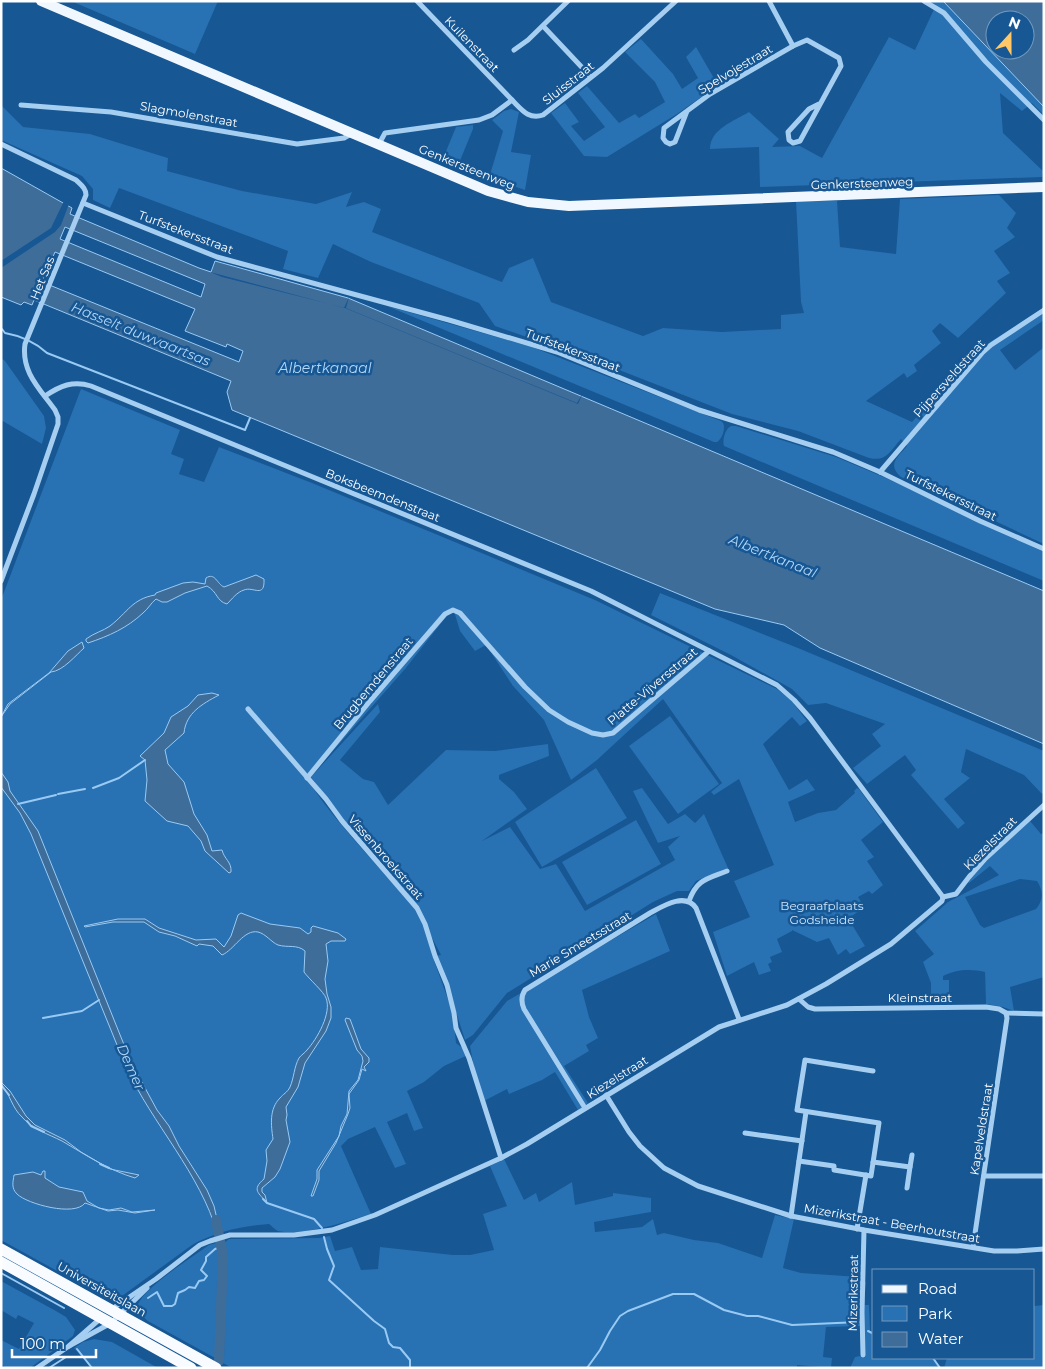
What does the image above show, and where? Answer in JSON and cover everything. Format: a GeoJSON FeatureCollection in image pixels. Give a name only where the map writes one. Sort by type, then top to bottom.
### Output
{"type":"FeatureCollection","features":[{"type":"Feature","properties":{"kind":"highway","name":"Universiteitslaan"},"geometry":{"type":"LineString","coordinates":[[1,1248],[216,1368]]}},
{"type":"Feature","properties":{"kind":"highway","name":"Universiteitslaan"},"geometry":{"type":"LineString","coordinates":[[1,1262],[191,1368]]}},
{"type":"Feature","properties":{"kind":"main road","name":"Genkersteenweg"},"geometry":{"type":"LineString","coordinates":[[41,1],[488,191],[516,200],[556,206],[1041,188]]}},
{"type":"Feature","properties":{"kind":"street","name":"Kuilenstraat"},"geometry":{"type":"LineString","coordinates":[[417,1],[512,100]]}},
{"type":"Feature","properties":{"kind":"street"},"geometry":{"type":"LineString","coordinates":[[514,50],[543,26],[568,1]]}},
{"type":"Feature","properties":{"kind":"street","name":"Sluisstraat"},"geometry":{"type":"LineString","coordinates":[[512,100],[528,116],[536,118],[543,115],[591,77],[676,1]]}},
{"type":"Feature","properties":{"kind":"street"},"geometry":{"type":"LineString","coordinates":[[769,1],[793,46]]}},
{"type":"Feature","properties":{"kind":"street"},"geometry":{"type":"LineString","coordinates":[[924,1],[944,13],[986,62],[1044,120]]}},
{"type":"Feature","properties":{"kind":"street"},"geometry":{"type":"LineString","coordinates":[[543,26],[591,77]]}},
{"type":"Feature","properties":{"kind":"street","name":"Spelvojestraat"},"geometry":{"type":"LineString","coordinates":[[687,111],[676,140],[670,144],[666,142],[663,138],[664,128],[687,111],[710,94],[793,46],[807,40],[839,58],[841,66],[800,141],[793,143],[789,140],[788,132],[809,110],[819,104]]}},
{"type":"Feature","properties":{"kind":"street"},"geometry":{"type":"LineString","coordinates":[[379,145],[385,133],[479,120],[492,115],[512,100]]}},
{"type":"Feature","properties":{"kind":"street","name":"Slagmolenstraat"},"geometry":{"type":"LineString","coordinates":[[21,105],[111,112],[297,144],[344,138],[351,133]]}},
{"type":"Feature","properties":{"kind":"street"},"geometry":{"type":"LineString","coordinates":[[1,144],[76,180],[86,191],[83,203]]}},
{"type":"Feature","properties":{"kind":"street","name":"Het Sas"},"geometry":{"type":"LineString","coordinates":[[45,396],[31,379],[25,362],[25,344],[83,203]]}},
{"type":"Feature","properties":{"kind":"street","name":"Turfstekersstraat"},"geometry":{"type":"LineString","coordinates":[[83,203],[217,257],[449,320],[557,352],[699,410],[833,452],[1044,549]]}},
{"type":"Feature","properties":{"kind":"street","name":"Pijpersveldstraat"},"geometry":{"type":"LineString","coordinates":[[880,472],[982,353],[1044,310]]}},
{"type":"Feature","properties":{"kind":"street","name":"Boksbeemdenstraat"},"geometry":{"type":"LineString","coordinates":[[45,396],[64,385],[82,383],[91,386],[591,591],[709,651]]}},
{"type":"Feature","properties":{"kind":"street"},"geometry":{"type":"LineString","coordinates":[[1,581],[56,431],[58,417],[45,396]]}},
{"type":"Feature","properties":{"kind":"street","name":"Brugbemdenstraat"},"geometry":{"type":"LineString","coordinates":[[307,778],[445,614],[453,610],[460,613]]}},
{"type":"Feature","properties":{"kind":"street","name":"Platte-Vijversstraat"},"geometry":{"type":"LineString","coordinates":[[460,613],[524,687],[549,710],[568,722],[598,735],[613,733],[709,651],[777,685],[810,718],[943,897]]}},
{"type":"Feature","properties":{"kind":"street","name":"Vissenbroekstraat"},"geometry":{"type":"LineString","coordinates":[[248,709],[326,799],[354,836],[408,896],[425,924],[447,985],[456,1028],[469,1058],[501,1158]]}},
{"type":"Feature","properties":{"kind":"street","name":"Kiezelstraat"},"geometry":{"type":"LineString","coordinates":[[37,1368],[107,1320],[200,1245],[226,1236],[240,1234],[294,1235],[332,1230],[375,1215],[501,1158],[527,1144],[719,1027],[787,1005],[798,999],[891,944],[942,901],[943,897],[956,894],[985,859],[1044,805]]}},
{"type":"Feature","properties":{"kind":"street"},"geometry":{"type":"LineString","coordinates":[[727,871],[700,882],[689,901],[696,908],[739,1019]]}},
{"type":"Feature","properties":{"kind":"street","name":"Marie Smeetsstraat"},"geometry":{"type":"LineString","coordinates":[[585,1108],[524,1009],[522,995],[525,990],[658,909],[681,901],[689,901]]}},
{"type":"Feature","properties":{"kind":"street","name":"Kleinstraat"},"geometry":{"type":"LineString","coordinates":[[798,999],[808,1007],[815,1009],[986,1007],[1000,1009],[1006,1013],[1044,1014]]}},
{"type":"Feature","properties":{"kind":"street","name":"Kapelveldstraat"},"geometry":{"type":"LineString","coordinates":[[973,1247],[1006,1031],[1006,1013]]}},
{"type":"Feature","properties":{"kind":"street"},"geometry":{"type":"LineString","coordinates":[[799,1160],[834,1166],[834,1170],[871,1176],[879,1122],[797,1110],[805,1060],[873,1071]]}},
{"type":"Feature","properties":{"kind":"street","name":"Mizerikstraat - Beerhoutstraat"},"geometry":{"type":"LineString","coordinates":[[606,1096],[640,1146],[664,1168],[698,1186],[791,1216],[857,1229],[994,1251],[1017,1252],[1044,1249]]}},
{"type":"Feature","properties":{"kind":"street"},"geometry":{"type":"LineString","coordinates":[[791,1216],[806,1112]]}},
{"type":"Feature","properties":{"kind":"street"},"geometry":{"type":"LineString","coordinates":[[745,1133],[802,1141]]}},
{"type":"Feature","properties":{"kind":"street"},"geometry":{"type":"LineString","coordinates":[[906,1188],[912,1155]]}},
{"type":"Feature","properties":{"kind":"street"},"geometry":{"type":"LineString","coordinates":[[873,1162],[910,1167]]}},
{"type":"Feature","properties":{"kind":"street"},"geometry":{"type":"LineString","coordinates":[[857,1229],[866,1175]]}},
{"type":"Feature","properties":{"kind":"street"},"geometry":{"type":"LineString","coordinates":[[984,1176],[1044,1176]]}},
{"type":"Feature","properties":{"kind":"street","name":"Mizerikstraat"},"geometry":{"type":"LineString","coordinates":[[863,1355],[864,1230]]}},
{"type":"Feature","properties":{"kind":"street","name":"Kiezelstraat"},"geometry":{"type":"LineString","coordinates":[[68,1346],[107,1320],[156,1279]]}},
{"type":"Feature","properties":{"kind":"green space"},"geometry":{"type":"Polygon","coordinates":[[[71,1],[218,1],[195,54],[71,1]]]}},
{"type":"Feature","properties":{"kind":"green space"},"geometry":{"type":"Polygon","coordinates":[[[929,1],[1044,1],[1044,115],[1032,103],[1022,111],[1000,93],[1003,133],[1043,171],[1042,177],[760,187],[759,147],[710,149],[711,142],[718,131],[749,112],[779,139],[772,147],[800,146],[822,158],[889,37],[915,50],[936,5],[929,1]]]}},
{"type":"Feature","properties":{"kind":"green space"},"geometry":{"type":"Polygon","coordinates":[[[641,39],[673,74],[682,89],[698,78],[686,57],[696,47],[719,87],[607,157],[584,156],[551,113],[565,103],[579,122],[571,126],[584,141],[605,127],[578,93],[587,86],[619,123],[635,114],[639,118],[665,102],[655,82],[625,52],[641,39]]]}},
{"type":"Feature","properties":{"kind":"green space"},"geometry":{"type":"Polygon","coordinates":[[[1,105],[23,127],[90,134],[168,158],[167,171],[242,191],[316,204],[352,192],[346,207],[364,202],[381,209],[372,232],[502,282],[509,268],[533,258],[551,302],[643,336],[663,328],[722,332],[781,329],[781,315],[804,313],[801,302],[796,201],[837,201],[840,247],[896,254],[900,199],[999,195],[1016,213],[1007,228],[1015,237],[994,251],[1010,273],[997,281],[1006,293],[958,338],[940,323],[932,331],[941,343],[914,365],[917,371],[907,378],[904,373],[866,401],[912,422],[936,395],[943,402],[953,390],[948,386],[976,351],[1044,308],[1044,320],[1000,350],[1015,370],[1044,349],[1044,544],[901,477],[894,465],[907,446],[901,439],[888,455],[875,459],[798,431],[732,414],[596,361],[495,326],[479,303],[371,262],[333,244],[318,278],[283,269],[288,251],[119,188],[110,208],[93,200],[93,189],[82,176],[1,140],[1,105]]]}},
{"type":"Feature","properties":{"kind":"green space"},"geometry":{"type":"Polygon","coordinates":[[[511,109],[519,112],[511,152],[531,155],[525,190],[489,178],[503,131],[492,120],[504,111],[511,109]]]}},
{"type":"Feature","properties":{"kind":"green space"},"geometry":{"type":"Polygon","coordinates":[[[473,125],[457,168],[442,161],[456,127],[473,125]]]}},
{"type":"Feature","properties":{"kind":"green space"},"geometry":{"type":"Polygon","coordinates":[[[387,306],[532,347],[721,421],[724,425],[723,433],[719,441],[714,442],[387,306]]]}},
{"type":"Feature","properties":{"kind":"green space"},"geometry":{"type":"Polygon","coordinates":[[[1,358],[44,416],[46,428],[42,444],[1,420],[1,358]]]}},
{"type":"Feature","properties":{"kind":"green space","name":"Begraafplaats Godsheide"},"geometry":{"type":"Polygon","coordinates":[[[81,389],[180,430],[171,454],[184,459],[179,474],[204,482],[219,447],[312,483],[595,600],[777,689],[790,699],[807,721],[800,726],[792,717],[763,744],[789,790],[807,779],[815,790],[788,802],[795,822],[818,813],[836,810],[855,793],[854,791],[857,788],[883,822],[861,840],[874,857],[867,861],[883,885],[872,894],[869,891],[858,897],[865,908],[848,918],[865,946],[850,954],[846,949],[838,955],[829,938],[817,942],[792,930],[777,939],[782,952],[770,957],[772,962],[768,964],[771,971],[759,975],[754,962],[727,976],[713,932],[750,917],[734,881],[774,865],[739,779],[714,795],[711,792],[722,783],[663,699],[597,760],[571,780],[544,720],[513,686],[486,645],[475,651],[460,631],[453,608],[405,669],[309,778],[319,797],[330,811],[388,878],[398,875],[350,828],[311,777],[378,704],[380,712],[340,760],[363,779],[374,782],[388,805],[446,750],[495,751],[548,744],[549,756],[499,775],[499,779],[514,792],[527,809],[482,841],[510,827],[540,869],[556,864],[585,911],[675,860],[668,847],[680,836],[658,843],[633,791],[642,788],[668,824],[685,814],[695,823],[704,814],[728,868],[696,881],[689,891],[677,891],[653,902],[507,993],[473,1035],[465,1040],[436,956],[441,955],[431,936],[432,955],[453,1013],[456,1043],[470,1054],[444,1066],[424,1082],[407,1091],[423,1128],[414,1131],[407,1113],[387,1122],[406,1164],[395,1168],[375,1127],[348,1139],[341,1146],[371,1214],[299,1232],[278,1231],[269,1224],[249,1226],[219,1233],[192,1245],[122,1296],[108,1299],[1,1240],[1,600],[81,389]]]}},
{"type":"Feature","properties":{"kind":"green space"},"geometry":{"type":"Polygon","coordinates":[[[731,426],[836,457],[886,478],[1044,552],[1044,581],[724,446],[724,435],[731,426]]]}},
{"type":"Feature","properties":{"kind":"green space"},"geometry":{"type":"Polygon","coordinates":[[[660,593],[798,648],[1044,751],[1044,792],[1042,794],[1024,775],[966,749],[961,772],[970,778],[944,799],[965,823],[958,829],[911,775],[916,770],[905,755],[867,784],[853,768],[881,746],[872,734],[885,724],[826,703],[808,705],[792,689],[731,655],[651,615],[660,593]]]}},
{"type":"Feature","properties":{"kind":"green space"},"geometry":{"type":"Polygon","coordinates":[[[670,716],[719,784],[678,814],[629,746],[670,716]]]}},
{"type":"Feature","properties":{"kind":"green space"},"geometry":{"type":"Polygon","coordinates":[[[596,768],[627,818],[542,867],[515,822],[596,768]]]}},
{"type":"Feature","properties":{"kind":"green space"},"geometry":{"type":"Polygon","coordinates":[[[636,820],[661,864],[587,905],[562,862],[636,820]]]}},
{"type":"Feature","properties":{"kind":"green space"},"geometry":{"type":"Polygon","coordinates":[[[1030,821],[1041,834],[1044,833],[1044,977],[1010,987],[1014,1011],[986,1004],[985,972],[974,970],[964,970],[943,976],[943,980],[949,980],[949,1004],[931,1004],[931,983],[923,962],[934,954],[915,931],[948,902],[999,875],[990,866],[968,882],[994,853],[1030,821]],[[1020,879],[965,897],[980,925],[984,928],[1036,909],[1042,895],[1037,881],[1020,879]]]}},
{"type":"Feature","properties":{"kind":"green space"},"geometry":{"type":"Polygon","coordinates":[[[656,914],[670,951],[582,990],[589,1017],[598,1038],[586,1045],[589,1051],[564,1066],[588,1103],[578,1110],[555,1072],[542,1080],[509,1094],[507,1089],[484,1101],[475,1073],[470,1046],[507,1001],[656,914]]]}},
{"type":"Feature","properties":{"kind":"green space"},"geometry":{"type":"Polygon","coordinates":[[[504,1159],[524,1200],[536,1193],[539,1202],[572,1182],[575,1205],[613,1196],[613,1193],[651,1198],[651,1212],[594,1222],[595,1232],[642,1227],[653,1219],[657,1235],[664,1233],[718,1243],[762,1258],[775,1215],[794,1219],[783,1268],[801,1273],[859,1277],[860,1281],[866,1282],[864,1305],[869,1305],[872,1359],[934,1359],[942,1368],[850,1368],[855,1357],[865,1355],[862,1326],[826,1327],[823,1357],[832,1358],[831,1368],[797,1365],[797,1368],[232,1368],[223,1363],[224,1243],[229,1239],[319,1238],[330,1236],[335,1251],[352,1247],[361,1270],[378,1269],[380,1247],[453,1255],[470,1255],[494,1250],[483,1214],[507,1206],[490,1166],[504,1159]]]}},
{"type":"Feature","properties":{"kind":"green space"},"geometry":{"type":"Polygon","coordinates":[[[216,1243],[220,1255],[215,1358],[148,1321],[137,1308],[140,1300],[157,1283],[209,1245],[216,1243]]]}},
{"type":"Feature","properties":{"kind":"green space"},"geometry":{"type":"Polygon","coordinates":[[[1,1281],[66,1317],[75,1330],[73,1336],[30,1368],[5,1368],[1,1363],[1,1340],[19,1349],[34,1323],[18,1315],[16,1319],[1,1310],[1,1281]]]}},
{"type":"Feature","properties":{"kind":"green space"},"geometry":{"type":"Polygon","coordinates":[[[1044,1305],[1044,1368],[944,1368],[947,1359],[1035,1359],[1035,1306],[1044,1305]]]}},
{"type":"Feature","properties":{"kind":"green space"},"geometry":{"type":"Polygon","coordinates":[[[94,1339],[112,1342],[158,1368],[91,1368],[74,1348],[83,1342],[94,1339]]]}},
{"type":"Feature","properties":{"kind":"water"},"geometry":{"type":"Polygon","coordinates":[[[943,1],[1044,1],[1044,107],[999,60],[1035,60],[1035,10],[985,10],[985,45],[943,1]]]}},
{"type":"Feature","properties":{"kind":"water","name":"Albertkanaal"},"geometry":{"type":"Polygon","coordinates":[[[1,168],[72,208],[70,214],[199,268],[211,272],[215,261],[348,298],[1044,591],[1044,744],[820,648],[784,625],[715,609],[232,410],[227,392],[231,381],[34,300],[32,305],[24,302],[21,305],[1,297],[1,168]],[[65,227],[60,239],[201,297],[205,284],[65,227]],[[55,252],[42,282],[239,362],[243,351],[227,344],[226,347],[185,331],[195,309],[55,252]]]}},
{"type":"Feature","properties":{"kind":"water"},"geometry":{"type":"Polygon","coordinates":[[[256,575],[264,579],[263,589],[241,591],[227,604],[223,603],[207,586],[185,593],[167,602],[156,599],[143,613],[124,627],[88,643],[86,641],[89,637],[110,626],[135,603],[156,593],[183,583],[205,584],[206,578],[212,576],[224,587],[256,575]]]}},
{"type":"Feature","properties":{"kind":"water"},"geometry":{"type":"Polygon","coordinates":[[[82,642],[84,648],[65,666],[51,672],[10,704],[1,717],[8,704],[49,673],[68,651],[82,642]]]}},
{"type":"Feature","properties":{"kind":"water"},"geometry":{"type":"Polygon","coordinates":[[[212,693],[219,695],[191,715],[185,726],[184,733],[165,750],[168,764],[184,782],[194,814],[207,835],[212,851],[222,850],[230,866],[231,872],[229,873],[205,851],[201,841],[188,826],[167,821],[145,801],[147,780],[145,760],[140,756],[164,733],[171,717],[188,706],[198,695],[212,693]]]}},
{"type":"Feature","properties":{"kind":"water"},"geometry":{"type":"Polygon","coordinates":[[[1,772],[8,782],[10,791],[38,831],[131,1062],[157,1110],[169,1126],[179,1146],[207,1190],[214,1206],[220,1232],[217,1233],[200,1190],[126,1067],[31,834],[20,813],[1,787],[1,772]]]}},
{"type":"Feature","properties":{"kind":"water"},"geometry":{"type":"Polygon","coordinates":[[[241,913],[270,924],[300,928],[308,934],[313,926],[338,933],[346,939],[345,941],[331,941],[326,944],[328,961],[325,979],[331,1007],[331,1018],[326,1031],[305,1063],[298,1087],[286,1107],[290,1142],[280,1169],[275,1177],[262,1188],[267,1203],[257,1189],[264,1179],[267,1161],[266,1150],[273,1139],[272,1112],[276,1102],[288,1091],[299,1058],[315,1039],[327,1011],[325,995],[304,972],[305,951],[296,947],[278,945],[264,934],[258,932],[248,934],[222,955],[213,946],[199,944],[197,946],[175,936],[159,932],[144,922],[113,922],[84,926],[118,919],[145,919],[159,928],[196,940],[216,939],[224,947],[231,936],[238,915],[241,913]]]}},
{"type":"Feature","properties":{"kind":"water"},"geometry":{"type":"Polygon","coordinates":[[[346,1018],[350,1019],[361,1049],[369,1058],[369,1062],[364,1067],[366,1071],[362,1069],[359,1080],[349,1094],[350,1108],[339,1136],[341,1126],[347,1114],[349,1091],[358,1080],[363,1061],[345,1020],[346,1018]]]}},
{"type":"Feature","properties":{"kind":"water"},"geometry":{"type":"Polygon","coordinates":[[[1,1082],[10,1091],[26,1116],[35,1125],[65,1140],[81,1152],[35,1128],[26,1121],[16,1109],[1,1082]]]}},
{"type":"Feature","properties":{"kind":"water"},"geometry":{"type":"Polygon","coordinates":[[[339,1136],[319,1171],[319,1180],[313,1196],[311,1196],[317,1179],[317,1170],[339,1136]]]}},
{"type":"Feature","properties":{"kind":"water"},"geometry":{"type":"Polygon","coordinates":[[[113,1170],[139,1175],[135,1178],[113,1170]]]}},
{"type":"Feature","properties":{"kind":"water"},"geometry":{"type":"Polygon","coordinates":[[[45,1171],[45,1178],[59,1187],[83,1192],[87,1201],[98,1208],[85,1203],[80,1207],[72,1209],[51,1208],[30,1202],[15,1192],[13,1185],[14,1175],[33,1172],[41,1175],[45,1171]]]}},
{"type":"Feature","properties":{"kind":"water"},"geometry":{"type":"Polygon","coordinates":[[[100,1208],[109,1210],[121,1208],[132,1212],[155,1210],[135,1213],[118,1210],[108,1211],[100,1208]]]}},
{"type":"Feature","properties":{"kind":"pier"},"geometry":{"type":"Polygon","coordinates":[[[64,201],[69,204],[61,225],[55,232],[1,268],[1,261],[51,228],[64,201]]]}},
{"type":"Feature","properties":{"kind":"pier"},"geometry":{"type":"Polygon","coordinates":[[[210,272],[329,304],[222,277],[210,272]]]}},
{"type":"Feature","properties":{"kind":"pier"},"geometry":{"type":"Polygon","coordinates":[[[349,297],[346,308],[577,403],[583,393],[578,404],[344,308],[349,297]]]}},
{"type":"Feature","properties":{"kind":"waterway"},"geometry":{"type":"LineString","coordinates":[[2,329],[5,333],[33,343],[47,353],[245,430],[250,418]]}},
{"type":"Feature","properties":{"kind":"waterway"},"geometry":{"type":"LineString","coordinates":[[93,788],[119,778],[145,760]]}},
{"type":"Feature","properties":{"kind":"waterway"},"geometry":{"type":"LineString","coordinates":[[58,794],[85,789]]}},
{"type":"Feature","properties":{"kind":"waterway"},"geometry":{"type":"LineString","coordinates":[[18,804],[56,795]]}},
{"type":"Feature","properties":{"kind":"waterway"},"geometry":{"type":"LineString","coordinates":[[43,1018],[82,1011],[99,1000]]}},
{"type":"Feature","properties":{"kind":"waterway"},"geometry":{"type":"LineString","coordinates":[[1,1085],[9,1095]]}},
{"type":"Feature","properties":{"kind":"waterway"},"geometry":{"type":"LineString","coordinates":[[27,1121],[31,1126],[44,1132]]}},
{"type":"Feature","properties":{"kind":"waterway"},"geometry":{"type":"LineString","coordinates":[[100,1164],[109,1168]]}},
{"type":"Feature","properties":{"kind":"waterway"},"geometry":{"type":"LineString","coordinates":[[263,1199],[267,1203],[314,1219],[322,1228]]}},
{"type":"Feature","properties":{"kind":"waterway","name":"Demer"},"geometry":{"type":"LineString","coordinates":[[216,1220],[223,1256],[219,1361]]}},
{"type":"Feature","properties":{"kind":"waterway"},"geometry":{"type":"LineString","coordinates":[[324,1237],[334,1266],[329,1280],[385,1329],[389,1343],[393,1347],[400,1348],[410,1360],[410,1368]]}},
{"type":"Feature","properties":{"kind":"waterway"},"geometry":{"type":"LineString","coordinates":[[148,1298],[157,1292],[164,1306],[175,1304],[178,1293],[189,1287],[195,1288],[199,1281],[204,1280],[207,1276],[201,1270],[206,1257],[215,1249],[221,1247]]}},
{"type":"Feature","properties":{"kind":"waterway"},"geometry":{"type":"LineString","coordinates":[[1,1273],[64,1308]]}},
{"type":"Feature","properties":{"kind":"waterway"},"geometry":{"type":"LineString","coordinates":[[587,1368],[620,1316],[628,1311],[673,1294],[694,1294],[724,1310],[792,1325],[859,1322]]}},
{"type":"Feature","properties":{"kind":"waterway"},"geometry":{"type":"LineString","coordinates":[[868,1331],[872,1333]]}},
{"type":"Feature","properties":{"kind":"waterway"},"geometry":{"type":"LineString","coordinates":[[77,1349],[92,1368]]}},
{"type":"Feature","properties":{"kind":"waterway"},"geometry":{"type":"LineString","coordinates":[[49,1368],[66,1357]]}},
{"type":"Feature","properties":{"kind":"waterway"},"geometry":{"type":"LineString","coordinates":[[934,1359],[940,1368]]}},
{"type":"Feature","properties":{"kind":"water label","name":"Hasselt duwvaartsas"},"geometry":{"type":"Point","coordinates":[141,334]}}]}
